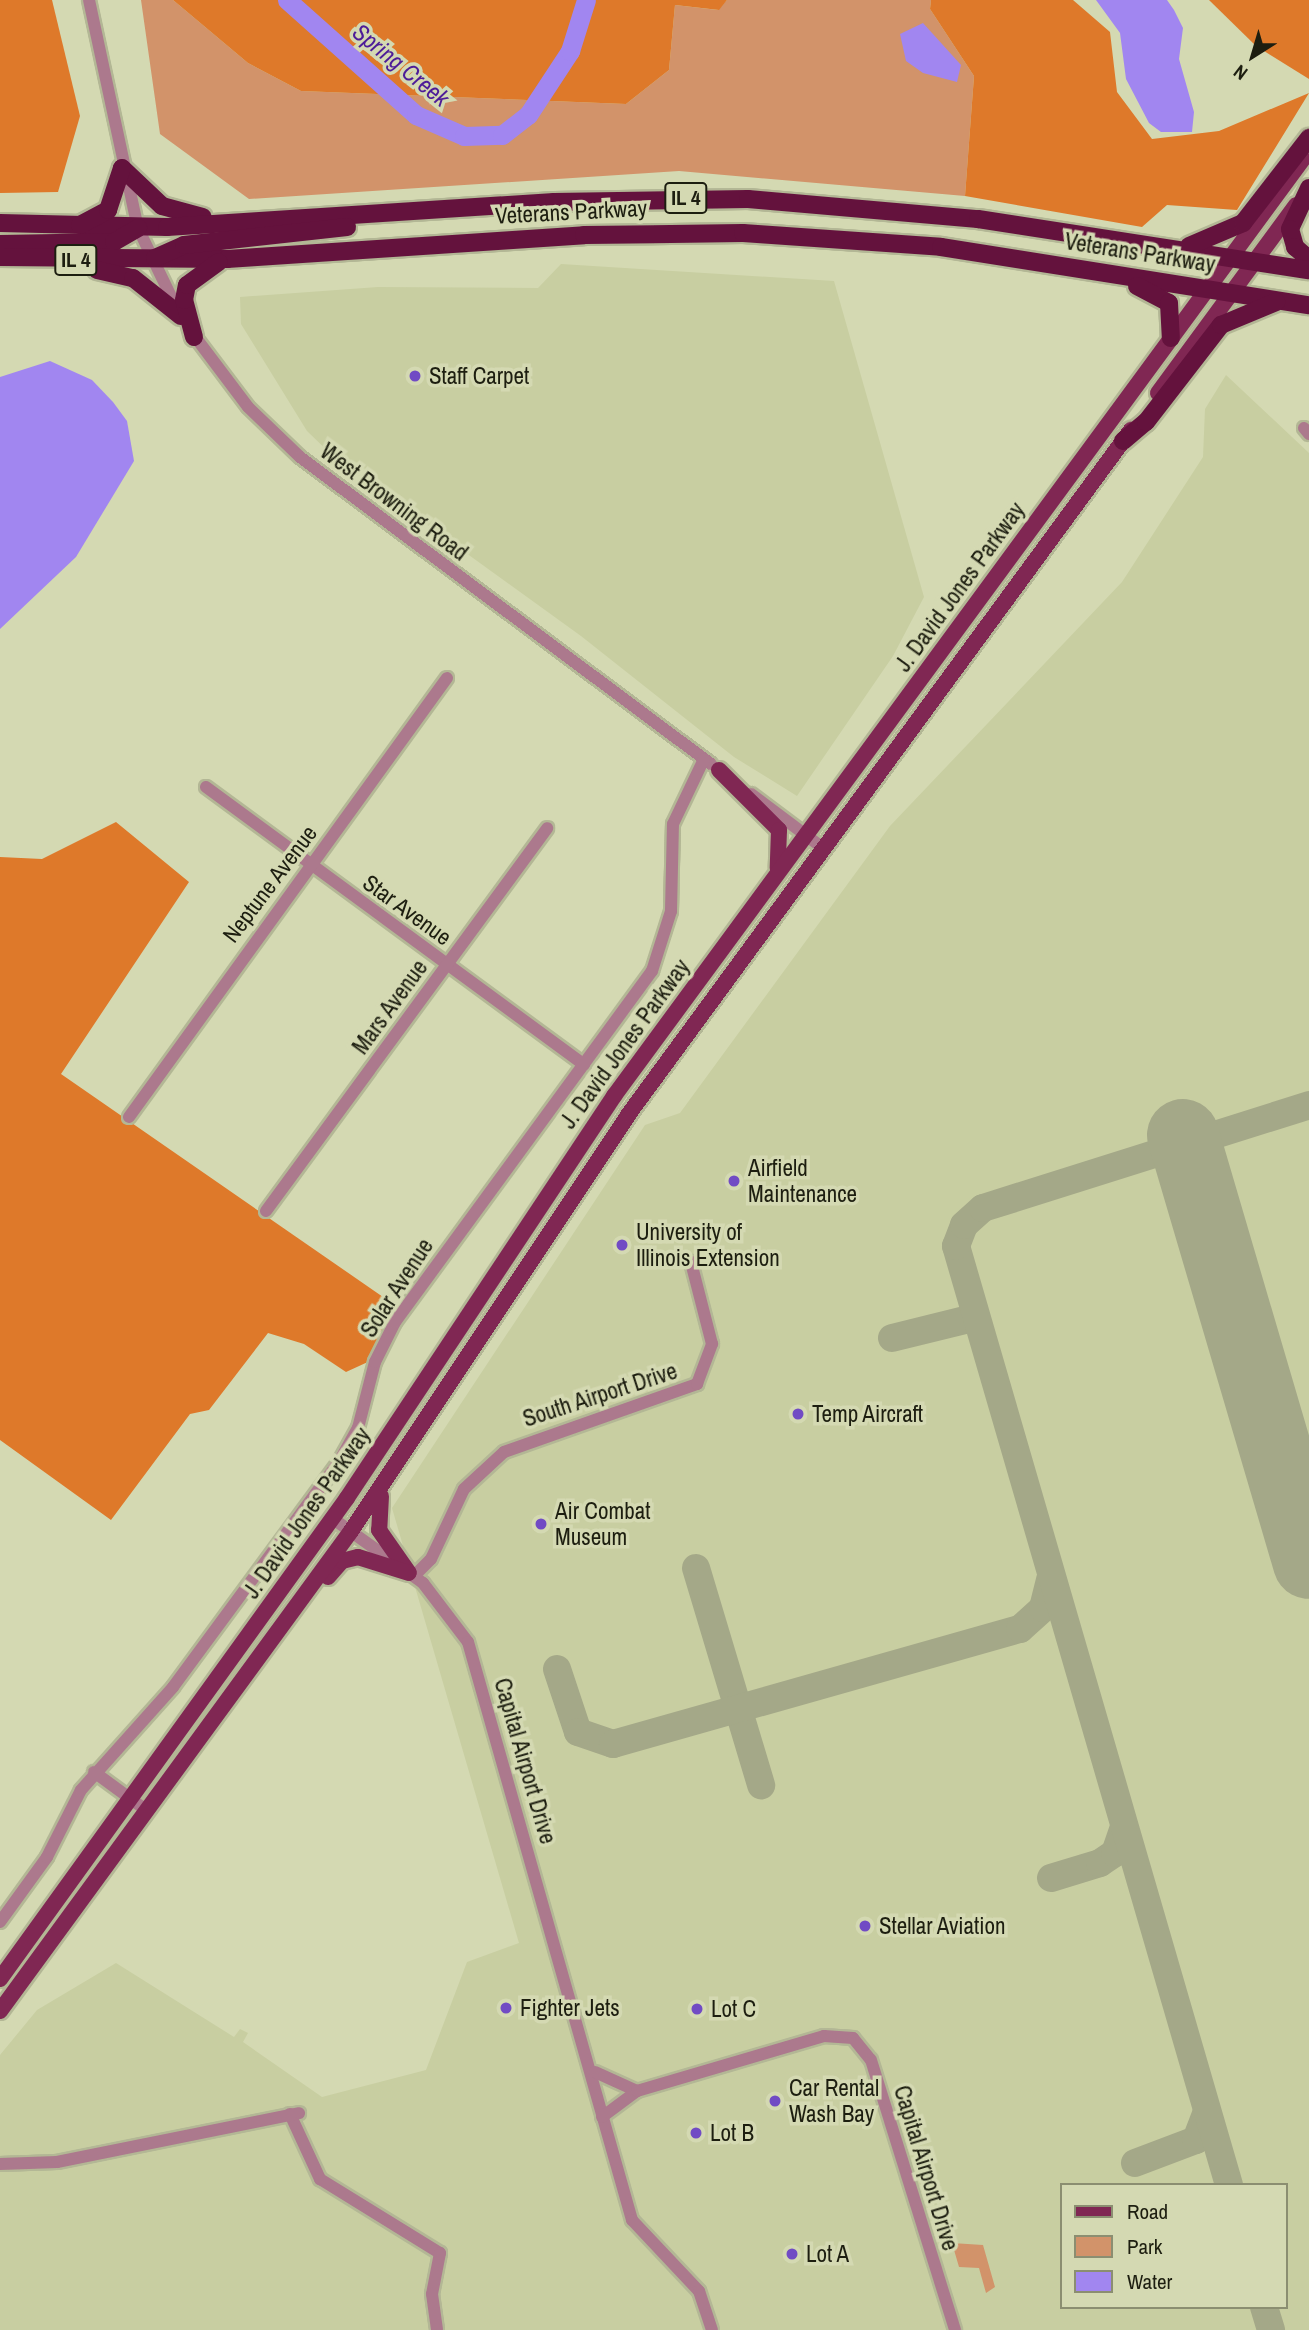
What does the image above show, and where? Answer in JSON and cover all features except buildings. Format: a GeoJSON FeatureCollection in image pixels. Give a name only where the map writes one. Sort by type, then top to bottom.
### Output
{"type":"FeatureCollection","features":[{"type":"Feature","properties":{"kind":"highway"},"geometry":{"type":"LineString","coordinates":[[1171,248],[1215,240],[1243,223],[1309,138]]}},
{"type":"Feature","properties":{"kind":"highway"},"geometry":{"type":"LineString","coordinates":[[76,226],[108,210],[122,168],[152,199],[185,216],[283,213],[302,220]]}},
{"type":"Feature","properties":{"kind":"highway"},"geometry":{"type":"LineString","coordinates":[[1309,188],[1290,229],[1295,247],[1309,259]]}},
{"type":"Feature","properties":{"kind":"highway","name":"Veterans Parkway"},"geometry":{"type":"LineString","coordinates":[[0,223],[138,228],[672,198],[821,202],[1171,248],[1309,270]]}},
{"type":"Feature","properties":{"kind":"highway"},"geometry":{"type":"LineString","coordinates":[[153,261],[184,246],[342,229],[406,213]]}},
{"type":"Feature","properties":{"kind":"highway"},"geometry":{"type":"LineString","coordinates":[[0,244],[114,242],[138,228]]}},
{"type":"Feature","properties":{"kind":"highway","name":"Veterans Parkway"},"geometry":{"type":"LineString","coordinates":[[0,257],[153,261],[227,259],[671,232],[837,238],[995,255],[1303,304]]}},
{"type":"Feature","properties":{"kind":"highway"},"geometry":{"type":"LineString","coordinates":[[995,255],[1013,267],[1159,293],[1171,309],[1171,338]]}},
{"type":"Feature","properties":{"kind":"highway"},"geometry":{"type":"LineString","coordinates":[[194,337],[184,300],[187,285],[227,259]]}},
{"type":"Feature","properties":{"kind":"highway"},"geometry":{"type":"LineString","coordinates":[[0,262],[118,272],[145,285],[181,316]]}},
{"type":"Feature","properties":{"kind":"highway"},"geometry":{"type":"LineString","coordinates":[[1123,441],[1146,422],[1221,325],[1259,305],[1303,304]]}},
{"type":"Feature","properties":{"kind":"main road","name":"J. David Jones Parkway"},"geometry":{"type":"LineString","coordinates":[[0,1979],[332,1518],[614,1096],[1309,151]]}},
{"type":"Feature","properties":{"kind":"main road","name":"J. David Jones Parkway"},"geometry":{"type":"LineString","coordinates":[[0,2011],[351,1531],[628,1115],[1309,188]]}},
{"type":"Feature","properties":{"kind":"main road"},"geometry":{"type":"LineString","coordinates":[[719,770],[779,830],[782,858],[775,876]]}},
{"type":"Feature","properties":{"kind":"main road"},"geometry":{"type":"LineString","coordinates":[[386,1477],[376,1523],[412,1574]]}},
{"type":"Feature","properties":{"kind":"main road"},"geometry":{"type":"LineString","coordinates":[[249,1672],[276,1649],[342,1561],[368,1559],[412,1574]]}},
{"type":"Feature","properties":{"kind":"street","name":"West Browning Road"},"geometry":{"type":"LineString","coordinates":[[89,0],[122,168],[138,228],[181,316],[248,407],[309,465],[823,848]]}},
{"type":"Feature","properties":{"kind":"street","name":"Neptune Avenue"},"geometry":{"type":"LineString","coordinates":[[129,1117],[447,678]]}},
{"type":"Feature","properties":{"kind":"street","name":"Solar Avenue"},"geometry":{"type":"LineString","coordinates":[[0,1923],[47,1857],[94,1772],[173,1686],[339,1462],[358,1427],[375,1362],[395,1322],[584,1065],[662,949],[671,911],[673,824],[704,759]]}},
{"type":"Feature","properties":{"kind":"street","name":"Star Avenue"},"geometry":{"type":"LineString","coordinates":[[206,787],[584,1065]]}},
{"type":"Feature","properties":{"kind":"street","name":"Mars Avenue"},"geometry":{"type":"LineString","coordinates":[[266,1211],[548,828]]}},
{"type":"Feature","properties":{"kind":"street","name":"South Airport Drive"},"geometry":{"type":"LineString","coordinates":[[412,1574],[431,1559],[464,1489],[504,1452],[697,1384],[712,1344],[691,1262]]}},
{"type":"Feature","properties":{"kind":"street","name":"Capital Airport Drive"},"geometry":{"type":"LineString","coordinates":[[332,1518],[412,1574],[448,1607],[468,1642],[595,2072],[595,2098],[632,2220],[699,2291],[712,2330]]}},
{"type":"Feature","properties":{"kind":"street"},"geometry":{"type":"LineString","coordinates":[[94,1772],[146,1810]]}},
{"type":"Feature","properties":{"kind":"street","name":"Capital Airport Drive"},"geometry":{"type":"LineString","coordinates":[[602,2117],[637,2091],[824,2036],[853,2038],[871,2060],[954,2330]]}},
{"type":"Feature","properties":{"kind":"street"},"geometry":{"type":"LineString","coordinates":[[595,2072],[637,2091]]}},
{"type":"Feature","properties":{"kind":"street"},"geometry":{"type":"LineString","coordinates":[[0,2164],[57,2162],[294,2114],[320,2179],[440,2253],[432,2294],[437,2330]]}},
{"type":"Feature","properties":{"kind":"shaded area"},"geometry":{"type":"Polygon","coordinates":[[[0,0],[52,0],[80,116],[58,192],[0,193],[0,0]]]}},
{"type":"Feature","properties":{"kind":"shaded area"},"geometry":{"type":"Polygon","coordinates":[[[173,0],[727,0],[719,10],[675,5],[669,70],[626,104],[301,91],[248,63],[173,0]]]}},
{"type":"Feature","properties":{"kind":"shaded area"},"geometry":{"type":"Polygon","coordinates":[[[931,0],[1073,0],[1110,32],[1117,92],[1152,139],[1219,131],[1309,93],[1237,210],[1167,205],[1142,227],[965,196],[974,76],[930,9],[931,0]]]}},
{"type":"Feature","properties":{"kind":"shaded area"},"geometry":{"type":"Polygon","coordinates":[[[1209,0],[1309,0],[1309,79],[1256,46],[1209,0]]]}},
{"type":"Feature","properties":{"kind":"shaded area"},"geometry":{"type":"Polygon","coordinates":[[[561,264],[834,281],[924,597],[893,656],[797,796],[734,757],[581,636],[336,459],[307,431],[241,324],[240,297],[378,287],[538,288],[561,264]]]}},
{"type":"Feature","properties":{"kind":"shaded area"},"geometry":{"type":"Polygon","coordinates":[[[1226,375],[1309,453],[1309,2330],[0,2330],[0,2055],[37,2010],[116,1963],[234,2037],[240,2029],[248,2033],[243,2042],[322,2097],[426,2070],[467,1962],[519,1943],[392,1508],[645,1125],[680,1113],[890,826],[1122,582],[1203,457],[1205,409],[1226,375]]]}},
{"type":"Feature","properties":{"kind":"shaded area"},"geometry":{"type":"Polygon","coordinates":[[[116,822],[189,882],[61,1074],[396,1306],[370,1361],[346,1372],[304,1344],[268,1333],[209,1410],[190,1414],[111,1520],[0,1440],[0,857],[42,859],[116,822]]]}},
{"type":"Feature","properties":{"kind":"green space"},"geometry":{"type":"Polygon","coordinates":[[[141,0],[173,0],[248,63],[301,91],[626,104],[669,70],[675,5],[718,10],[727,0],[931,0],[930,9],[974,76],[965,196],[679,171],[249,199],[160,134],[141,0]]]}},
{"type":"Feature","properties":{"kind":"green space"},"geometry":{"type":"Polygon","coordinates":[[[952,2243],[983,2245],[995,2287],[986,2293],[979,2268],[959,2267],[952,2243]]]}},
{"type":"Feature","properties":{"kind":"water"},"geometry":{"type":"Polygon","coordinates":[[[1096,0],[1167,0],[1183,28],[1179,59],[1194,112],[1192,132],[1161,132],[1149,123],[1126,79],[1120,33],[1096,0]]]}},
{"type":"Feature","properties":{"kind":"water"},"geometry":{"type":"Polygon","coordinates":[[[923,23],[961,65],[957,82],[923,73],[906,61],[900,34],[923,23]]]}},
{"type":"Feature","properties":{"kind":"water"},"geometry":{"type":"Polygon","coordinates":[[[50,361],[92,380],[113,402],[127,421],[134,461],[76,557],[0,629],[0,377],[50,361]]]}},
{"type":"Feature","properties":{"kind":"waterway","name":"Spring Creek"},"geometry":{"type":"LineString","coordinates":[[287,0],[416,115],[464,136],[502,135],[528,115],[570,51],[586,0]]}},
{"type":"Feature","properties":{"kind":"taxiway"},"geometry":{"type":"LineString","coordinates":[[1228,2183],[956,1246],[964,1225],[983,1208],[1309,1105]]}},
{"type":"Feature","properties":{"kind":"taxiway"},"geometry":{"type":"LineString","coordinates":[[892,1338],[973,1318]]}},
{"type":"Feature","properties":{"kind":"taxiway"},"geometry":{"type":"LineString","coordinates":[[696,1568],[761,1785]]}},
{"type":"Feature","properties":{"kind":"taxiway"},"geometry":{"type":"LineString","coordinates":[[557,1669],[578,1732],[613,1744],[1020,1629],[1043,1608],[1050,1580]]}},
{"type":"Feature","properties":{"kind":"taxiway"},"geometry":{"type":"LineString","coordinates":[[1051,1878],[1100,1863],[1115,1853],[1124,1827]]}},
{"type":"Feature","properties":{"kind":"taxiway"},"geometry":{"type":"LineString","coordinates":[[1135,2163],[1196,2140],[1207,2112]]}},
{"type":"Feature","properties":{"kind":"taxiway"},"geometry":{"type":"LineString","coordinates":[[1265,2309],[1271,2330]]}},
{"type":"Feature","properties":{"kind":"runway"},"geometry":{"type":"LineString","coordinates":[[1183,1135],[1309,1563]]}},
{"type":"Feature","properties":{"kind":"place","name":"Staff Carpet"},"geometry":{"type":"Point","coordinates":[415,376]}},
{"type":"Feature","properties":{"kind":"place","name":"Airfield Maintenance"},"geometry":{"type":"Point","coordinates":[734,1181]}},
{"type":"Feature","properties":{"kind":"place","name":"University of Illinois Extension"},"geometry":{"type":"Point","coordinates":[622,1245]}},
{"type":"Feature","properties":{"kind":"place","name":"Temp Aircraft"},"geometry":{"type":"Point","coordinates":[798,1414]}},
{"type":"Feature","properties":{"kind":"place","name":"Air Combat Museum"},"geometry":{"type":"Point","coordinates":[541,1524]}},
{"type":"Feature","properties":{"kind":"place","name":"Stellar Aviation"},"geometry":{"type":"Point","coordinates":[865,1926]}},
{"type":"Feature","properties":{"kind":"place","name":"Fighter Jets"},"geometry":{"type":"Point","coordinates":[506,2008]}},
{"type":"Feature","properties":{"kind":"place","name":"Lot C"},"geometry":{"type":"Point","coordinates":[697,2009]}},
{"type":"Feature","properties":{"kind":"place","name":"Car Rental Wash Bay"},"geometry":{"type":"Point","coordinates":[775,2101]}},
{"type":"Feature","properties":{"kind":"place","name":"Lot B"},"geometry":{"type":"Point","coordinates":[696,2133]}},
{"type":"Feature","properties":{"kind":"place","name":"Lot A"},"geometry":{"type":"Point","coordinates":[792,2254]}}]}
